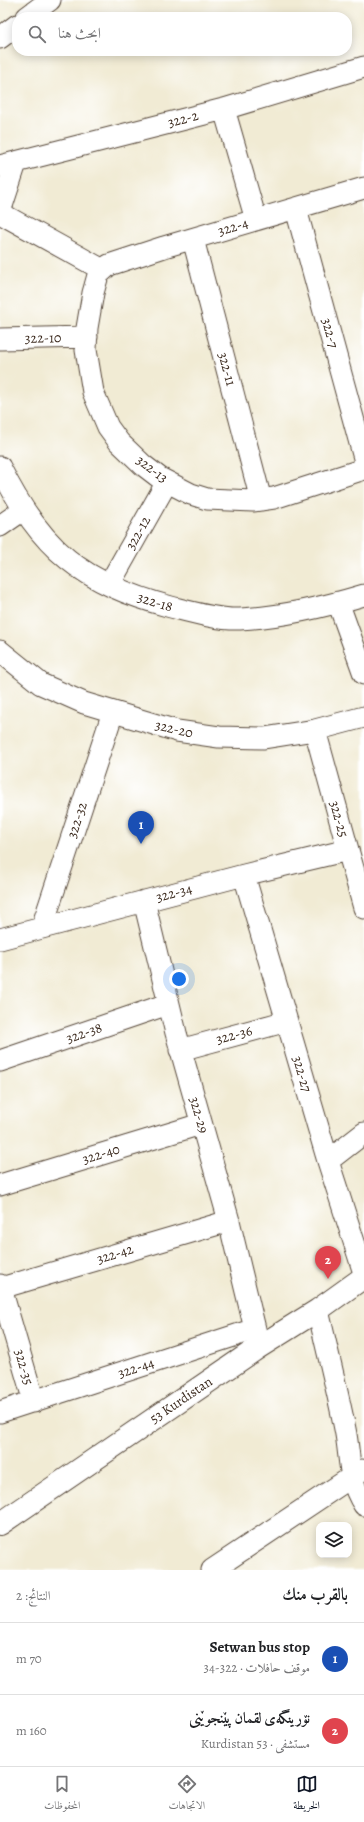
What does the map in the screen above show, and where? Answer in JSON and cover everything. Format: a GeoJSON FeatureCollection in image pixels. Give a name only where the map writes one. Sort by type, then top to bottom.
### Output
{"type":"FeatureCollection","features":[{"type":"Feature","properties":{"kind":"main road","name":"53 Kurdistan"},"geometry":{"type":"LineString","coordinates":[[0,1524],[257,1338],[318,1310],[364,1277]]}},
{"type":"Feature","properties":{"kind":"street"},"geometry":{"type":"LineString","coordinates":[[34,12],[50,0]]}},
{"type":"Feature","properties":{"kind":"street"},"geometry":{"type":"LineString","coordinates":[[0,38],[12,29]]}},
{"type":"Feature","properties":{"kind":"street","name":"322-2"},"geometry":{"type":"LineString","coordinates":[[8,165],[224,109],[364,67]]}},
{"type":"Feature","properties":{"kind":"street"},"geometry":{"type":"LineString","coordinates":[[224,109],[256,220]]}},
{"type":"Feature","properties":{"kind":"street"},"geometry":{"type":"LineString","coordinates":[[8,165],[0,212],[103,270]]}},
{"type":"Feature","properties":{"kind":"street","name":"322-4"},"geometry":{"type":"LineString","coordinates":[[103,270],[109,265],[364,188]]}},
{"type":"Feature","properties":{"kind":"street","name":"322-7"},"geometry":{"type":"LineString","coordinates":[[296,209],[364,458]]}},
{"type":"Feature","properties":{"kind":"street","name":"322-11"},"geometry":{"type":"LineString","coordinates":[[193,239],[261,500]]}},
{"type":"Feature","properties":{"kind":"street","name":"322-13"},"geometry":{"type":"LineString","coordinates":[[103,270],[98,275],[93,293],[87,337],[87,357],[93,392],[108,427],[119,442],[160,478],[191,494],[207,499],[237,502],[274,498],[364,469]]}},
{"type":"Feature","properties":{"kind":"street","name":"322-10"},"geometry":{"type":"LineString","coordinates":[[0,339],[87,337]]}},
{"type":"Feature","properties":{"kind":"street","name":"322-18"},"geometry":{"type":"LineString","coordinates":[[0,468],[23,510],[47,540],[71,563],[109,585],[148,601],[182,610],[238,619],[295,612],[364,594]]}},
{"type":"Feature","properties":{"kind":"street","name":"322-12"},"geometry":{"type":"LineString","coordinates":[[109,585],[167,482]]}},
{"type":"Feature","properties":{"kind":"street"},"geometry":{"type":"LineString","coordinates":[[0,526],[23,510]]}},
{"type":"Feature","properties":{"kind":"street"},"geometry":{"type":"LineString","coordinates":[[338,602],[364,674]]}},
{"type":"Feature","properties":{"kind":"street","name":"322-20"},"geometry":{"type":"LineString","coordinates":[[0,651],[41,684],[84,703],[177,731],[219,737],[264,738],[315,730],[364,717]]}},
{"type":"Feature","properties":{"kind":"street","name":"322-32"},"geometry":{"type":"LineString","coordinates":[[42,927],[113,712]]}},
{"type":"Feature","properties":{"kind":"street","name":"322-25"},"geometry":{"type":"LineString","coordinates":[[315,730],[364,908]]}},
{"type":"Feature","properties":{"kind":"street","name":"322-34"},"geometry":{"type":"LineString","coordinates":[[0,939],[244,875],[348,850]]}},
{"type":"Feature","properties":{"kind":"street","name":"322-27"},"geometry":{"type":"LineString","coordinates":[[244,875],[328,1161],[364,1272]]}},
{"type":"Feature","properties":{"kind":"street","name":"322-29"},"geometry":{"type":"LineString","coordinates":[[144,901],[168,1004],[229,1221],[257,1338]]}},
{"type":"Feature","properties":{"kind":"street","name":"322-38"},"geometry":{"type":"LineString","coordinates":[[0,1061],[168,1004]]}},
{"type":"Feature","properties":{"kind":"street","name":"322-36"},"geometry":{"type":"LineString","coordinates":[[180,1050],[287,1021]]}},
{"type":"Feature","properties":{"kind":"street","name":"322-40"},"geometry":{"type":"LineString","coordinates":[[0,1185],[202,1124]]}},
{"type":"Feature","properties":{"kind":"street"},"geometry":{"type":"LineString","coordinates":[[328,1161],[364,1133]]}},
{"type":"Feature","properties":{"kind":"street","name":"322-42"},"geometry":{"type":"LineString","coordinates":[[0,1287],[229,1221]]}},
{"type":"Feature","properties":{"kind":"street","name":"322-35"},"geometry":{"type":"LineString","coordinates":[[0,1287],[34,1402]]}},
{"type":"Feature","properties":{"kind":"street"},"geometry":{"type":"LineString","coordinates":[[318,1310],[346,1431],[358,1473],[358,1496],[364,1505]]}},
{"type":"Feature","properties":{"kind":"street","name":"322-44"},"geometry":{"type":"LineString","coordinates":[[0,1412],[257,1338]]}},
{"type":"Feature","properties":{"kind":"street"},"geometry":{"type":"LineString","coordinates":[[212,1570],[358,1473]]}},
{"type":"Feature","properties":{"kind":"place","name":"Setwan bus stop"},"geometry":{"type":"Point","coordinates":[141,844]}},
{"type":"Feature","properties":{"kind":"place","name":"نۆرینگەی لقمان پێنجوێنی"},"geometry":{"type":"Point","coordinates":[328,1279]}}]}
